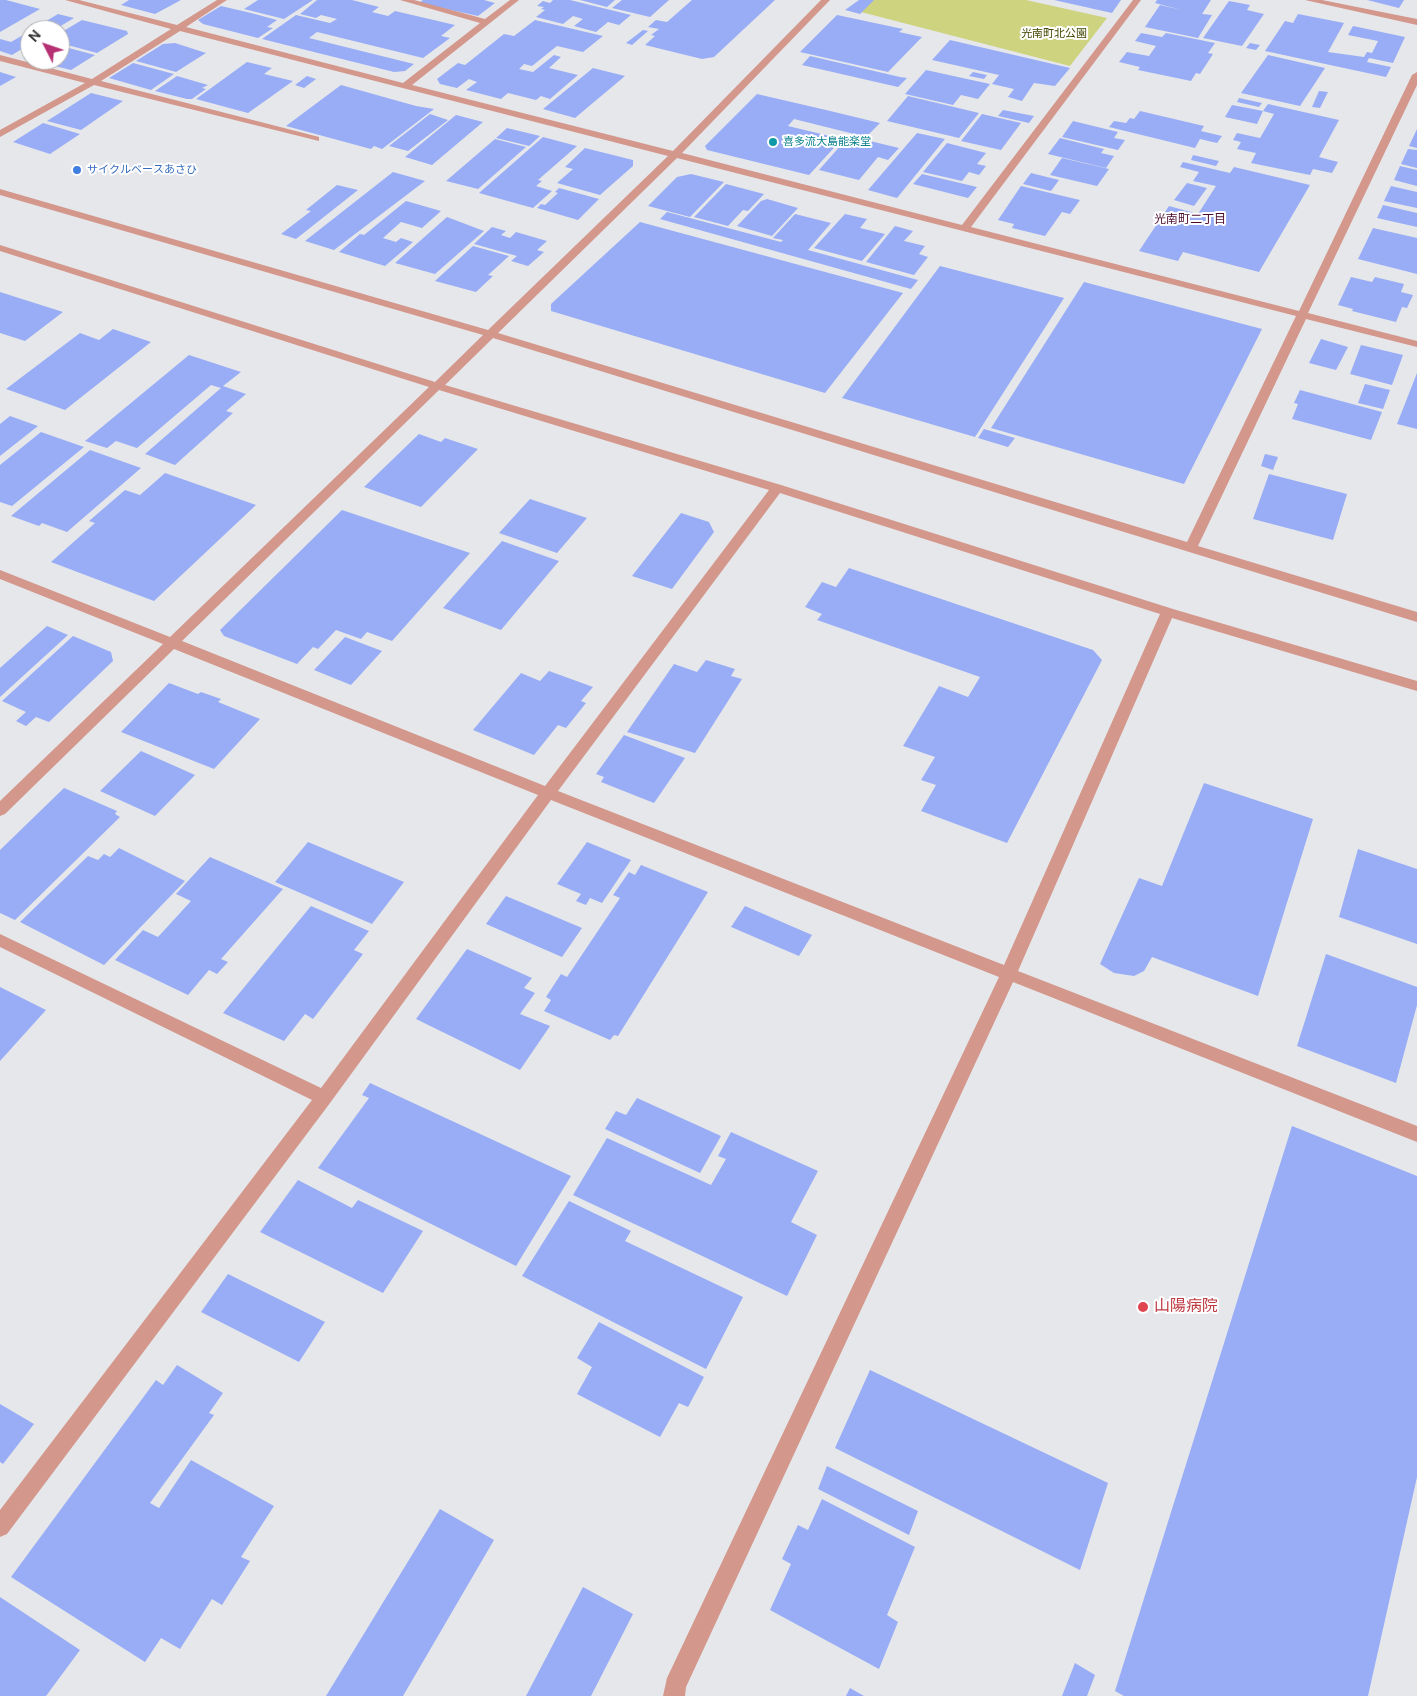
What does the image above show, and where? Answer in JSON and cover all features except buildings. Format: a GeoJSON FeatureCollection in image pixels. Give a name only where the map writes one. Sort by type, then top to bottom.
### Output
{"type":"FeatureCollection","features":[{"type":"Feature","properties":{"kind":"street"},"geometry":{"type":"LineString","coordinates":[[69,0],[1417,344]]}},
{"type":"Feature","properties":{"kind":"street"},"geometry":{"type":"LineString","coordinates":[[0,134],[94,82],[223,0]]}},
{"type":"Feature","properties":{"kind":"street"},"geometry":{"type":"LineString","coordinates":[[404,0],[487,22]]}},
{"type":"Feature","properties":{"kind":"street"},"geometry":{"type":"LineString","coordinates":[[406,85],[515,0]]}},
{"type":"Feature","properties":{"kind":"street"},"geometry":{"type":"LineString","coordinates":[[0,810],[676,154],[826,0]]}},
{"type":"Feature","properties":{"kind":"street"},"geometry":{"type":"LineString","coordinates":[[965,228],[1136,0]]}},
{"type":"Feature","properties":{"kind":"street"},"geometry":{"type":"LineString","coordinates":[[1309,0],[1417,22]]}},
{"type":"Feature","properties":{"kind":"street"},"geometry":{"type":"LineString","coordinates":[[0,58],[316,139]]}},
{"type":"Feature","properties":{"kind":"street"},"geometry":{"type":"LineString","coordinates":[[1190,549],[1417,75]]}},
{"type":"Feature","properties":{"kind":"street"},"geometry":{"type":"LineString","coordinates":[[0,192],[490,334],[1417,617]]}},
{"type":"Feature","properties":{"kind":"street"},"geometry":{"type":"LineString","coordinates":[[0,248],[437,386],[777,488],[1168,612],[1417,686]]}},
{"type":"Feature","properties":{"kind":"street"},"geometry":{"type":"LineString","coordinates":[[0,1527],[324,1098],[548,793],[777,488]]}},
{"type":"Feature","properties":{"kind":"street"},"geometry":{"type":"LineString","coordinates":[[0,574],[548,793],[1417,1134]]}},
{"type":"Feature","properties":{"kind":"street"},"geometry":{"type":"LineString","coordinates":[[674,1696],[675,1686],[1010,973],[1168,612]]}},
{"type":"Feature","properties":{"kind":"street"},"geometry":{"type":"LineString","coordinates":[[0,940],[324,1098]]}},
{"type":"Feature","properties":{"kind":"green space","name":"光南町北公園"},"geometry":{"type":"Polygon","coordinates":[[[863,0],[1026,0],[1107,18],[1070,66],[853,10],[863,0]]]}},
{"type":"Feature","properties":{"kind":"place","name":"喜多流大島能楽堂"},"geometry":{"type":"Point","coordinates":[773,142]}},
{"type":"Feature","properties":{"kind":"place","name":"サイクルベースあさひ"},"geometry":{"type":"Point","coordinates":[77,170]}},
{"type":"Feature","properties":{"kind":"place","name":"山陽病院"},"geometry":{"type":"Point","coordinates":[1143,1307]}},
{"type":"Feature","properties":{"kind":"district","name":"光南町二丁目"},"geometry":{"type":"Point","coordinates":[1190,220]}}]}
